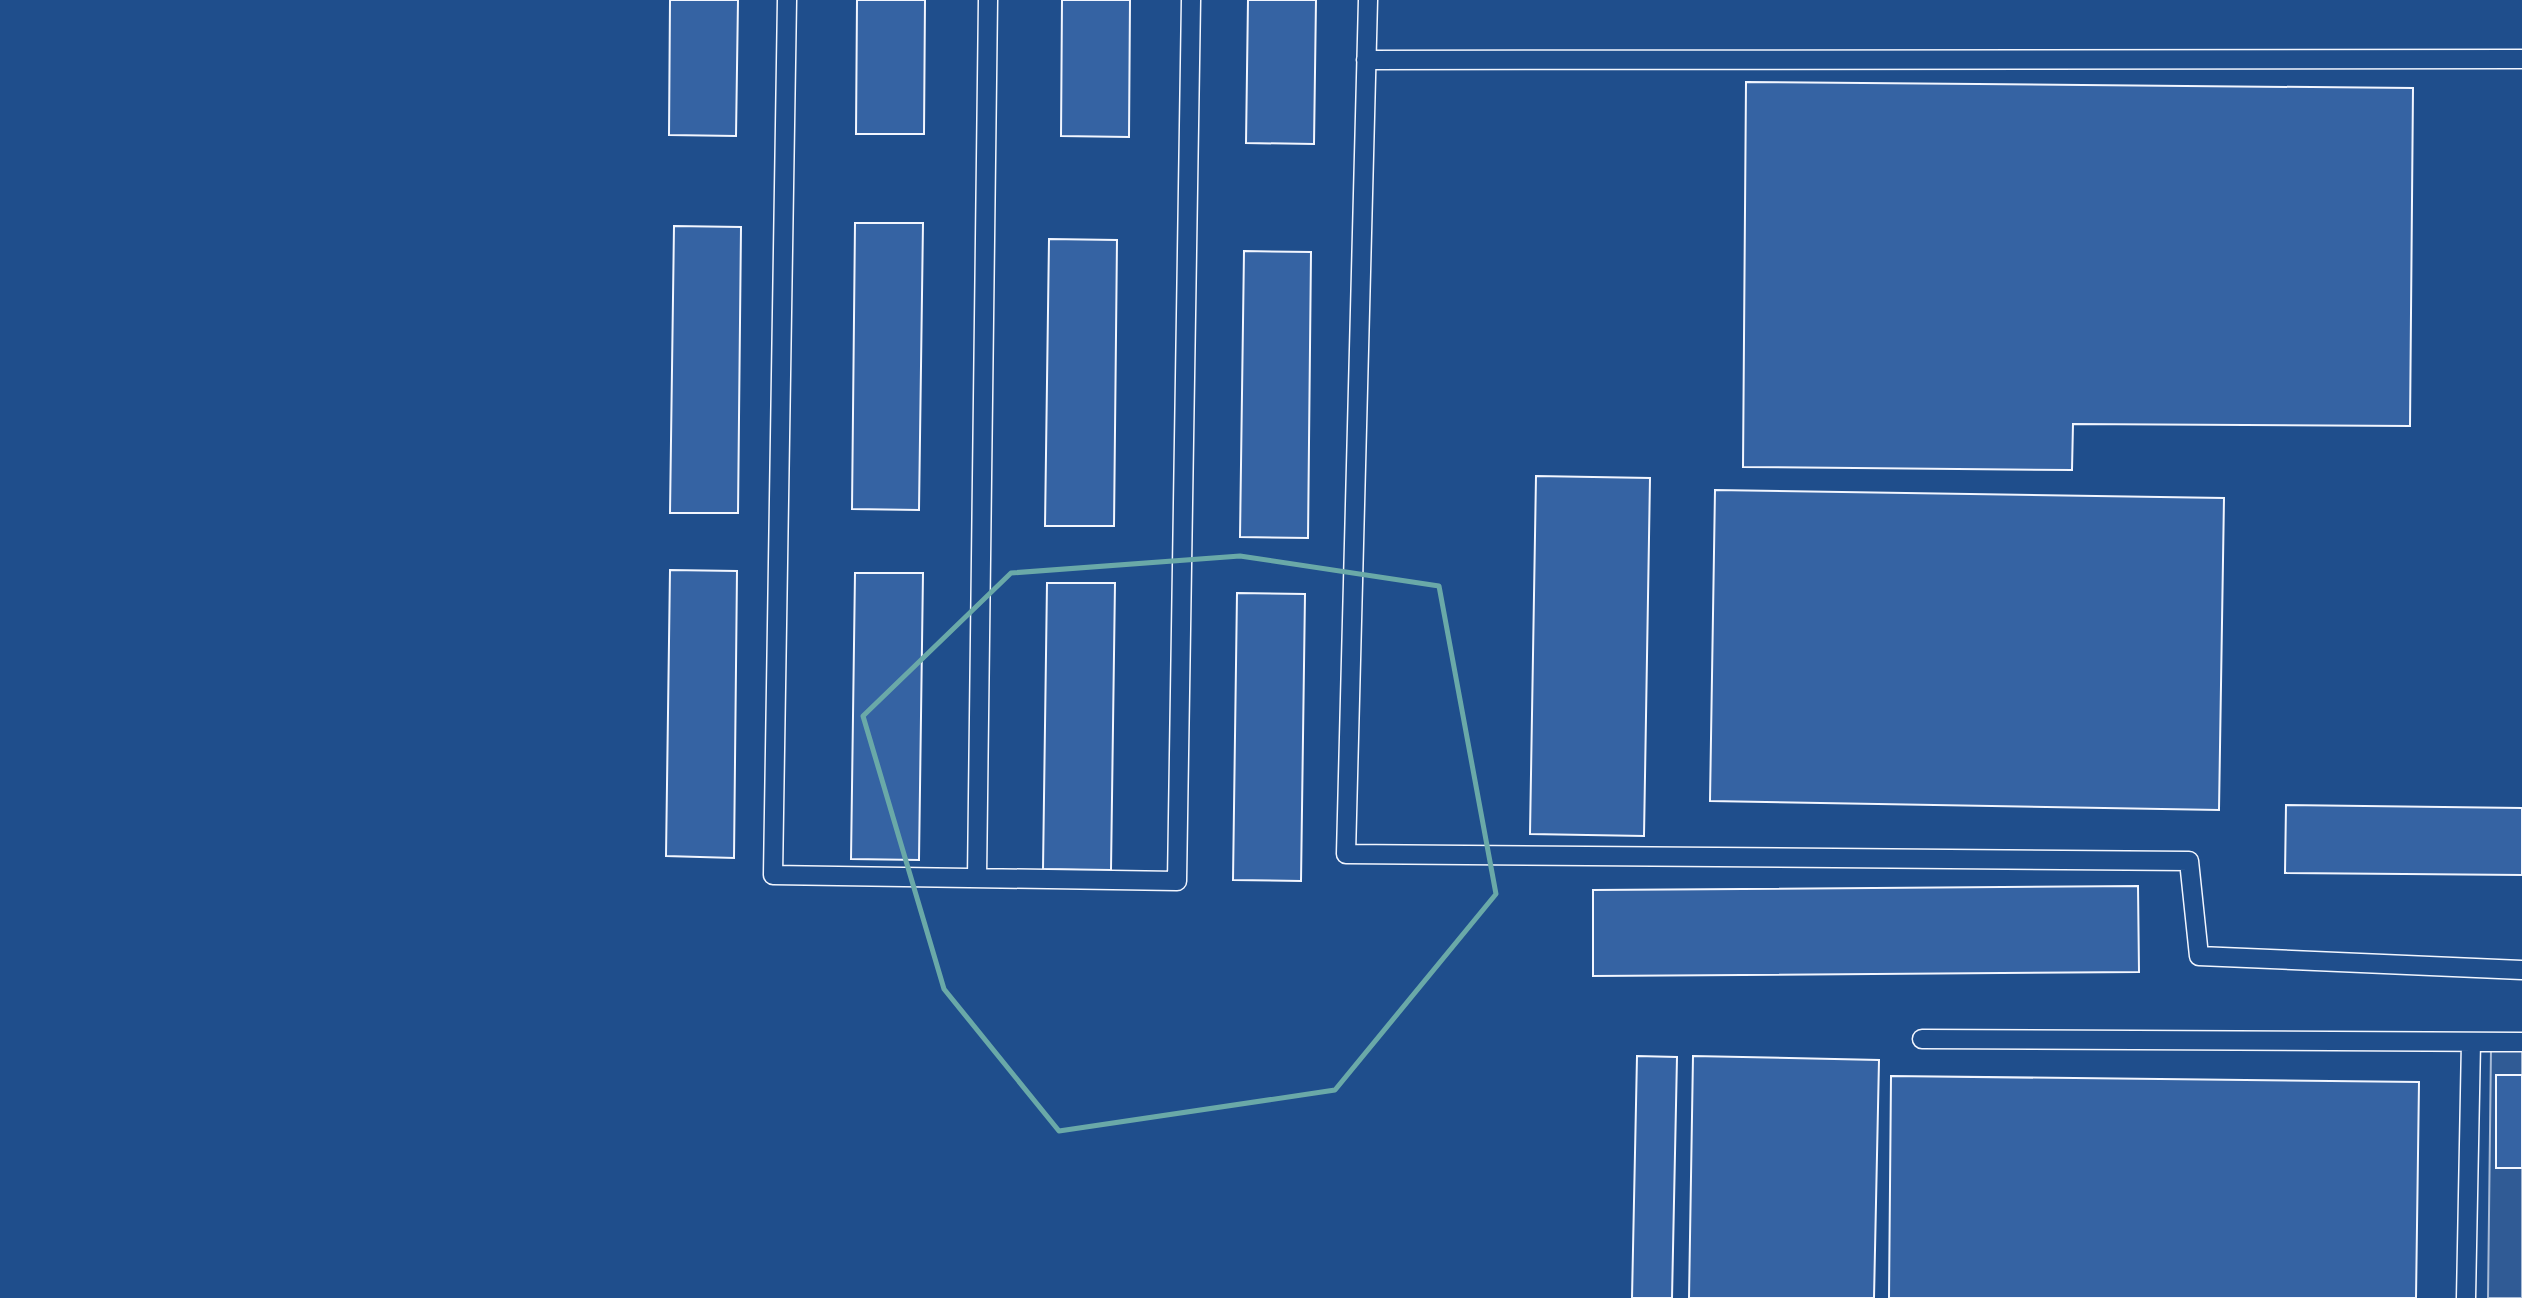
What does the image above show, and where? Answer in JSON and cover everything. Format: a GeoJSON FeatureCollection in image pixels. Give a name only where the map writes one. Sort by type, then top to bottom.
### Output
{"type":"FeatureCollection","features":[{"type":"Feature","properties":{"kind":"lane"},"geometry":{"type":"LineString","coordinates":[[787,0],[773,875],[1177,881],[1191,0]]}},
{"type":"Feature","properties":{"kind":"lane"},"geometry":{"type":"LineString","coordinates":[[977,878],[988,0]]}},
{"type":"Feature","properties":{"kind":"lane"},"geometry":{"type":"LineString","coordinates":[[1368,0],[1346,854],[2189,861],[2199,956],[2522,970]]}},
{"type":"Feature","properties":{"kind":"lane"},"geometry":{"type":"LineString","coordinates":[[1366,61],[2522,59]]}},
{"type":"Feature","properties":{"kind":"lane"},"geometry":{"type":"LineString","coordinates":[[1922,1038],[2522,1042]]}},
{"type":"Feature","properties":{"kind":"lane"},"geometry":{"type":"LineString","coordinates":[[2466,1298],[2471,1041]]}},
{"type":"Feature","properties":{"kind":"highlighted area"},"geometry":{"type":"Polygon","coordinates":[[[1240,556],[1439,586],[1496,894],[1335,1090],[1059,1131],[944,989],[863,716],[1011,573],[1240,556]]]}},
{"type":"Feature","properties":{"kind":"shaded area"},"geometry":{"type":"Polygon","coordinates":[[[2491,1048],[2522,1049],[2522,1298],[2488,1298],[2491,1048]]]}},
{"type":"Feature","properties":{"kind":"building"},"geometry":{"type":"Polygon","coordinates":[[[670,0],[738,0],[736,136],[669,135],[670,0]]]}},
{"type":"Feature","properties":{"kind":"building"},"geometry":{"type":"Polygon","coordinates":[[[857,0],[925,0],[924,134],[856,134],[857,0]]]}},
{"type":"Feature","properties":{"kind":"building"},"geometry":{"type":"Polygon","coordinates":[[[1062,0],[1130,0],[1129,137],[1061,136],[1062,0]]]}},
{"type":"Feature","properties":{"kind":"building"},"geometry":{"type":"Polygon","coordinates":[[[1248,0],[1316,0],[1314,144],[1246,143],[1248,0]]]}},
{"type":"Feature","properties":{"kind":"building"},"geometry":{"type":"Polygon","coordinates":[[[1746,82],[2413,88],[2410,426],[2073,424],[2072,470],[1743,467],[1746,82]]]}},
{"type":"Feature","properties":{"kind":"building"},"geometry":{"type":"Polygon","coordinates":[[[855,223],[923,223],[919,510],[852,509],[855,223]]]}},
{"type":"Feature","properties":{"kind":"building"},"geometry":{"type":"Polygon","coordinates":[[[674,226],[741,227],[738,513],[670,513],[674,226]]]}},
{"type":"Feature","properties":{"kind":"building"},"geometry":{"type":"Polygon","coordinates":[[[1049,239],[1117,240],[1114,526],[1045,526],[1049,239]]]}},
{"type":"Feature","properties":{"kind":"building"},"geometry":{"type":"Polygon","coordinates":[[[1244,251],[1311,252],[1308,538],[1240,537],[1244,251]]]}},
{"type":"Feature","properties":{"kind":"building"},"geometry":{"type":"Polygon","coordinates":[[[1536,476],[1650,478],[1644,836],[1530,834],[1536,476]]]}},
{"type":"Feature","properties":{"kind":"building"},"geometry":{"type":"Polygon","coordinates":[[[1715,490],[2224,498],[2219,810],[1710,801],[1715,490]]]}},
{"type":"Feature","properties":{"kind":"building"},"geometry":{"type":"Polygon","coordinates":[[[670,570],[737,571],[734,858],[666,856],[670,570]]]}},
{"type":"Feature","properties":{"kind":"building"},"geometry":{"type":"Polygon","coordinates":[[[855,573],[923,573],[919,860],[851,859],[855,573]]]}},
{"type":"Feature","properties":{"kind":"building"},"geometry":{"type":"Polygon","coordinates":[[[1047,583],[1115,583],[1111,870],[1043,869],[1047,583]]]}},
{"type":"Feature","properties":{"kind":"building"},"geometry":{"type":"Polygon","coordinates":[[[1237,593],[1305,594],[1301,881],[1233,880],[1237,593]]]}},
{"type":"Feature","properties":{"kind":"building"},"geometry":{"type":"Polygon","coordinates":[[[2286,805],[2522,808],[2522,875],[2285,873],[2286,805]]]}},
{"type":"Feature","properties":{"kind":"building"},"geometry":{"type":"Polygon","coordinates":[[[2138,886],[2139,972],[1593,976],[1593,890],[2138,886]]]}},
{"type":"Feature","properties":{"kind":"building"},"geometry":{"type":"Polygon","coordinates":[[[1637,1056],[1677,1057],[1672,1298],[1632,1298],[1637,1056]]]}},
{"type":"Feature","properties":{"kind":"building"},"geometry":{"type":"Polygon","coordinates":[[[1693,1056],[1879,1060],[1874,1298],[1689,1298],[1693,1056]]]}},
{"type":"Feature","properties":{"kind":"building"},"geometry":{"type":"Polygon","coordinates":[[[2496,1075],[2522,1075],[2522,1168],[2496,1168],[2496,1075]]]}},
{"type":"Feature","properties":{"kind":"building"},"geometry":{"type":"Polygon","coordinates":[[[1891,1076],[2419,1082],[2416,1298],[1889,1298],[1891,1076]]]}}]}
